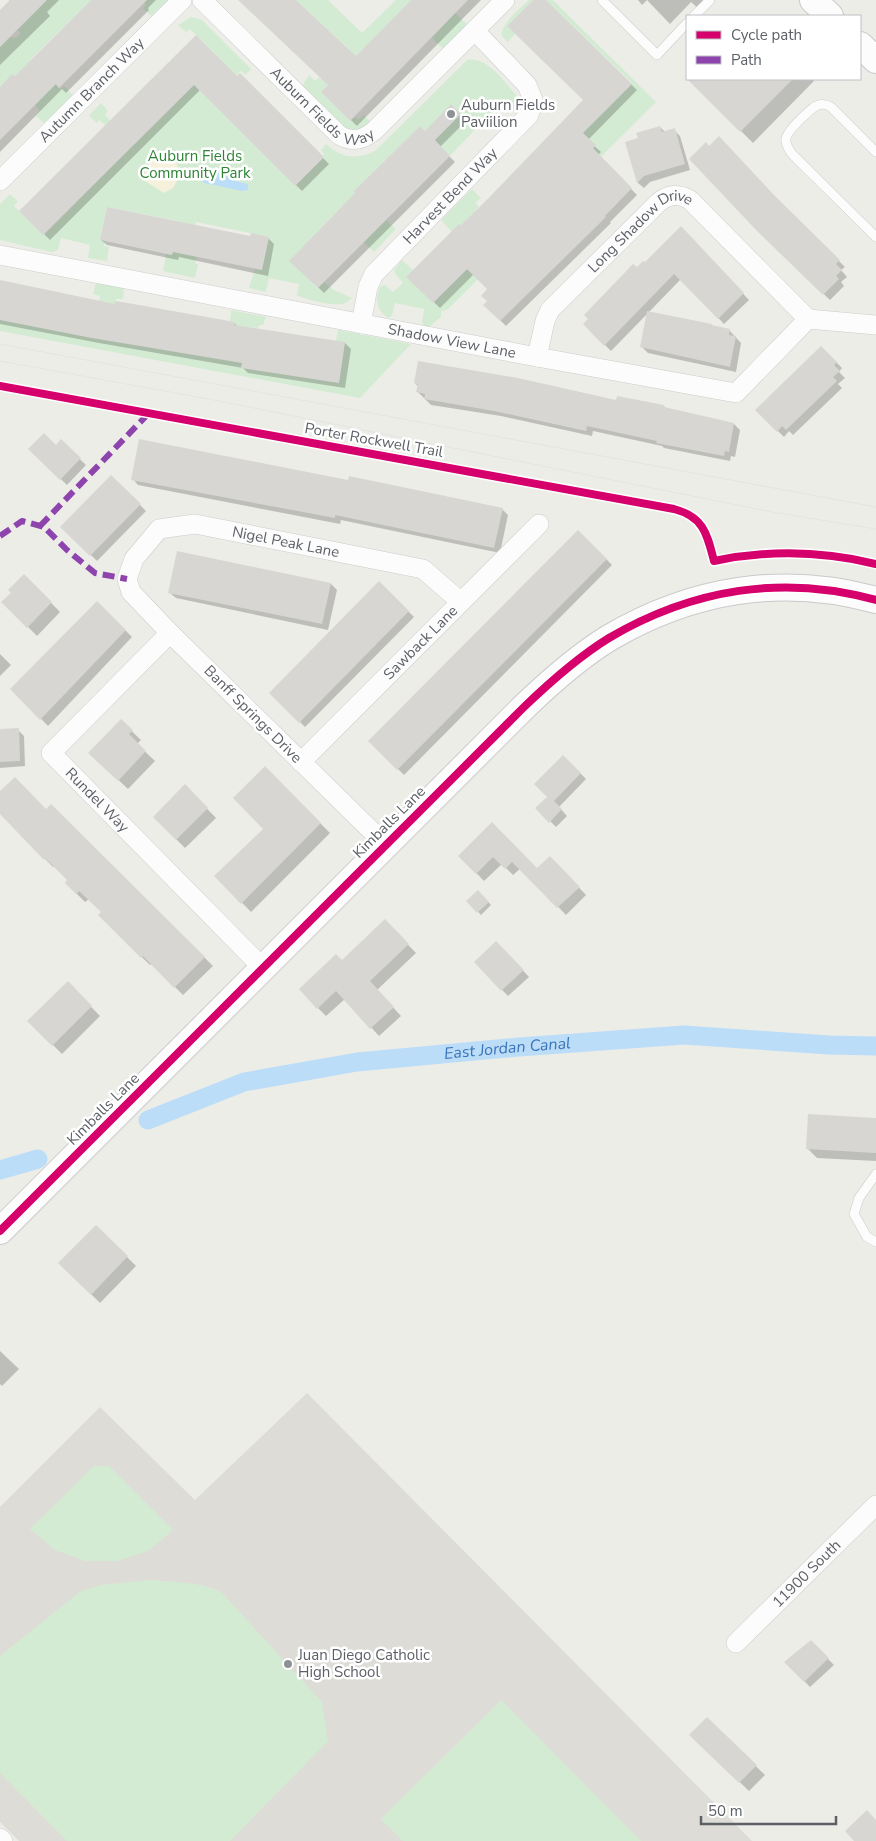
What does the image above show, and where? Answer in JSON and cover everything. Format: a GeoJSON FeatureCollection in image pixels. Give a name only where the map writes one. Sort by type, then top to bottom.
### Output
{"type":"FeatureCollection","features":[{"type":"Feature","properties":{"kind":"street","name":"Autumn Branch Way"},"geometry":{"type":"LineString","coordinates":[[0,181],[182,0]]}},
{"type":"Feature","properties":{"kind":"street","name":"Auburn Fields Way"},"geometry":{"type":"LineString","coordinates":[[202,0],[333,130],[352,140],[360,140],[375,130],[505,0]]}},
{"type":"Feature","properties":{"kind":"street"},"geometry":{"type":"LineString","coordinates":[[812,0],[829,15]]}},
{"type":"Feature","properties":{"kind":"street","name":"Harvest Bend Way"},"geometry":{"type":"LineString","coordinates":[[361,324],[368,287],[374,274],[526,120],[532,109],[533,100],[527,85],[474,31]]}},
{"type":"Feature","properties":{"kind":"street"},"geometry":{"type":"LineString","coordinates":[[861,46],[876,60]]}},
{"type":"Feature","properties":{"kind":"street","name":"Long Shadow Drive"},"geometry":{"type":"LineString","coordinates":[[537,357],[545,321],[550,310],[658,203],[670,195],[680,195],[690,200],[808,319]]}},
{"type":"Feature","properties":{"kind":"street","name":"Shadow View Lane"},"geometry":{"type":"LineString","coordinates":[[0,255],[736,393],[808,319]]}},
{"type":"Feature","properties":{"kind":"street"},"geometry":{"type":"LineString","coordinates":[[808,319],[876,325]]}},
{"type":"Feature","properties":{"kind":"street","name":"Nigel Peak Lane"},"geometry":{"type":"LineString","coordinates":[[127,579],[134,558],[159,529],[195,524],[423,569],[461,602]]}},
{"type":"Feature","properties":{"kind":"street","name":"Sawback Lane"},"geometry":{"type":"LineString","coordinates":[[301,762],[539,524]]}},
{"type":"Feature","properties":{"kind":"street","name":"Banff Springs Drive"},"geometry":{"type":"LineString","coordinates":[[127,579],[131,592],[170,633],[386,844]]}},
{"type":"Feature","properties":{"kind":"street","name":"Kimballs Lane"},"geometry":{"type":"LineString","coordinates":[[0,1231],[544,687],[587,653],[635,624],[685,604],[731,591],[778,586],[806,587],[876,600]]}},
{"type":"Feature","properties":{"kind":"street","name":"Rundel Way"},"geometry":{"type":"LineString","coordinates":[[170,633],[51,753],[263,968]]}},
{"type":"Feature","properties":{"kind":"street","name":"11900 South"},"geometry":{"type":"LineString","coordinates":[[736,1643],[876,1505]]}},
{"type":"Feature","properties":{"kind":"street"},"geometry":{"type":"LineString","coordinates":[[0,1838],[3,1841]]}},
{"type":"Feature","properties":{"kind":"lane"},"geometry":{"type":"LineString","coordinates":[[602,0],[657,55],[686,25]]}},
{"type":"Feature","properties":{"kind":"lane"},"geometry":{"type":"LineString","coordinates":[[695,15],[710,0]]}},
{"type":"Feature","properties":{"kind":"lane"},"geometry":{"type":"LineString","coordinates":[[876,152],[831,107],[825,104],[819,104],[814,107],[788,133],[786,139],[787,146],[792,154],[876,237]]}},
{"type":"Feature","properties":{"kind":"lane"},"geometry":{"type":"LineString","coordinates":[[876,1174],[858,1198],[854,1214],[867,1236],[876,1242]]}},
{"type":"Feature","properties":{"kind":"shaded area","name":"Juan Diego Catholic High School"},"geometry":{"type":"Polygon","coordinates":[[[307,1393],[752,1841],[19,1841],[0,1822],[0,1507],[100,1407],[195,1500],[307,1393]]]}},
{"type":"Feature","properties":{"kind":"green space"},"geometry":{"type":"Polygon","coordinates":[[[41,0],[91,0],[31,59],[59,88],[61,89],[64,86],[73,95],[45,124],[36,116],[40,111],[35,105],[39,101],[13,74],[0,87],[0,47],[10,37],[16,38],[21,33],[17,30],[41,6],[41,0]]]}},
{"type":"Feature","properties":{"kind":"green space"},"geometry":{"type":"Polygon","coordinates":[[[141,0],[168,0],[151,16],[143,8],[146,5],[141,0]]]}},
{"type":"Feature","properties":{"kind":"green space"},"geometry":{"type":"Polygon","coordinates":[[[296,0],[328,0],[362,33],[396,0],[429,0],[455,13],[468,25],[444,50],[432,38],[440,29],[410,1],[321,92],[350,121],[355,117],[358,120],[363,115],[371,122],[358,129],[344,128],[302,86],[309,75],[315,81],[319,77],[321,79],[349,49],[296,0]]]}},
{"type":"Feature","properties":{"kind":"green space"},"geometry":{"type":"Polygon","coordinates":[[[529,0],[533,0],[507,26],[515,34],[508,42],[502,36],[504,27],[511,17],[529,0]]]}},
{"type":"Feature","properties":{"kind":"green space"},"geometry":{"type":"Polygon","coordinates":[[[546,0],[553,0],[656,102],[447,310],[441,311],[441,317],[428,328],[424,327],[422,322],[424,309],[395,303],[392,316],[388,318],[379,308],[378,292],[380,287],[385,285],[393,292],[403,283],[394,270],[402,260],[413,270],[433,303],[486,251],[460,224],[452,232],[441,220],[472,189],[481,198],[475,203],[479,207],[475,211],[505,239],[596,146],[569,120],[600,116],[632,83],[546,0]]]}},
{"type":"Feature","properties":{"kind":"green space","name":"Auburn Fields Community Park"},"geometry":{"type":"Polygon","coordinates":[[[191,17],[202,20],[251,69],[245,75],[241,71],[211,102],[295,186],[324,157],[321,150],[326,144],[337,152],[349,156],[362,156],[375,151],[467,60],[475,60],[489,66],[517,96],[518,109],[516,111],[503,100],[450,156],[420,126],[353,192],[384,222],[386,220],[396,229],[374,252],[363,242],[371,233],[342,206],[290,260],[317,288],[324,282],[334,290],[352,298],[342,304],[306,299],[297,295],[299,284],[269,278],[266,292],[249,288],[255,269],[262,270],[269,237],[196,222],[189,255],[197,257],[195,263],[198,265],[195,278],[163,271],[166,254],[172,255],[178,221],[107,207],[100,240],[105,241],[104,246],[109,247],[107,261],[88,258],[90,245],[61,238],[58,250],[51,252],[0,240],[0,204],[10,194],[18,201],[14,206],[44,235],[128,150],[100,120],[96,123],[89,115],[101,103],[108,111],[105,115],[135,144],[220,59],[190,29],[186,32],[178,25],[191,17]]]}},
{"type":"Feature","properties":{"kind":"green space"},"geometry":{"type":"Polygon","coordinates":[[[96,283],[124,288],[123,299],[116,299],[108,340],[228,360],[235,322],[230,321],[231,310],[266,317],[263,325],[259,325],[258,328],[248,327],[241,367],[339,382],[345,343],[336,341],[338,330],[411,344],[360,398],[0,331],[0,320],[92,338],[100,296],[93,294],[96,283]]]}},
{"type":"Feature","properties":{"kind":"green space"},"geometry":{"type":"Polygon","coordinates":[[[94,1466],[109,1466],[173,1530],[148,1551],[117,1561],[85,1561],[55,1550],[30,1529],[94,1466]]]}},
{"type":"Feature","properties":{"kind":"green space"},"geometry":{"type":"Polygon","coordinates":[[[152,1580],[197,1585],[215,1589],[222,1593],[322,1702],[328,1741],[230,1841],[67,1841],[0,1773],[0,1656],[81,1591],[101,1585],[152,1580]]]}},
{"type":"Feature","properties":{"kind":"green space"},"geometry":{"type":"Polygon","coordinates":[[[501,1700],[641,1841],[403,1841],[381,1819],[501,1700]]]}},
{"type":"Feature","properties":{"kind":"sand"},"geometry":{"type":"Polygon","coordinates":[[[165,155],[172,158],[176,163],[179,177],[173,188],[164,193],[145,181],[145,171],[152,160],[165,155]]]}},
{"type":"Feature","properties":{"kind":"water"},"geometry":{"type":"Polygon","coordinates":[[[215,170],[227,172],[236,181],[248,184],[248,190],[242,191],[204,183],[203,177],[215,170]]]}},
{"type":"Feature","properties":{"kind":"building"},"geometry":{"type":"Polygon","coordinates":[[[10,0],[47,0],[0,47],[0,10],[10,0]]]}},
{"type":"Feature","properties":{"kind":"building"},"geometry":{"type":"Polygon","coordinates":[[[91,0],[147,0],[59,88],[56,84],[0,140],[0,87],[12,74],[15,76],[91,0]]]}},
{"type":"Feature","properties":{"kind":"building"},"geometry":{"type":"Polygon","coordinates":[[[238,0],[296,0],[356,56],[411,0],[468,0],[350,121],[321,92],[328,85],[238,0]]]}},
{"type":"Feature","properties":{"kind":"building"},"geometry":{"type":"Polygon","coordinates":[[[533,0],[546,0],[632,84],[583,133],[596,145],[593,148],[632,188],[606,217],[500,321],[483,305],[487,301],[481,296],[487,289],[467,269],[433,303],[406,277],[459,224],[461,225],[485,202],[583,100],[507,26],[533,0]]]}},
{"type":"Feature","properties":{"kind":"building"},"geometry":{"type":"Polygon","coordinates":[[[196,35],[237,76],[240,73],[324,157],[295,186],[194,85],[43,235],[19,211],[196,35]]]}},
{"type":"Feature","properties":{"kind":"building"},"geometry":{"type":"Polygon","coordinates":[[[688,80],[792,80],[740,132],[688,80]]]}},
{"type":"Feature","properties":{"kind":"building"},"geometry":{"type":"Polygon","coordinates":[[[451,104],[461,114],[435,140],[450,156],[318,288],[289,261],[355,193],[353,192],[420,126],[425,131],[451,104]]]}},
{"type":"Feature","properties":{"kind":"building"},"geometry":{"type":"Polygon","coordinates":[[[660,126],[662,132],[675,128],[685,164],[644,176],[637,183],[625,142],[638,138],[636,133],[660,126]]]}},
{"type":"Feature","properties":{"kind":"building"},"geometry":{"type":"Polygon","coordinates":[[[719,136],[773,194],[840,260],[836,264],[842,270],[836,276],[839,279],[823,295],[757,231],[689,159],[706,142],[709,146],[719,136]]]}},
{"type":"Feature","properties":{"kind":"building"},"geometry":{"type":"Polygon","coordinates":[[[107,207],[250,236],[251,233],[269,237],[262,270],[173,252],[172,255],[100,240],[107,207]]]}},
{"type":"Feature","properties":{"kind":"building"},"geometry":{"type":"Polygon","coordinates":[[[681,226],[744,293],[718,319],[674,274],[604,346],[583,324],[588,319],[584,315],[633,264],[637,267],[643,261],[645,262],[681,226]]]}},
{"type":"Feature","properties":{"kind":"building"},"geometry":{"type":"Polygon","coordinates":[[[0,280],[115,304],[115,301],[122,302],[235,322],[234,325],[345,342],[339,383],[241,368],[242,363],[92,338],[0,320],[0,280]]]}},
{"type":"Feature","properties":{"kind":"building"},"geometry":{"type":"Polygon","coordinates":[[[647,311],[730,329],[729,335],[736,336],[730,367],[640,347],[647,311]]]}},
{"type":"Feature","properties":{"kind":"building"},"geometry":{"type":"Polygon","coordinates":[[[821,346],[837,362],[834,365],[840,371],[833,377],[837,381],[786,430],[782,426],[777,432],[755,410],[821,346]]]}},
{"type":"Feature","properties":{"kind":"building"},"geometry":{"type":"Polygon","coordinates":[[[418,361],[518,378],[616,400],[617,396],[664,405],[664,407],[734,423],[729,452],[725,451],[724,456],[656,443],[657,441],[587,426],[586,431],[494,411],[424,399],[425,394],[416,392],[418,384],[414,383],[418,361]]]}},
{"type":"Feature","properties":{"kind":"building"},"geometry":{"type":"Polygon","coordinates":[[[44,433],[56,445],[61,439],[81,458],[60,480],[28,449],[44,433]]]}},
{"type":"Feature","properties":{"kind":"building"},"geometry":{"type":"Polygon","coordinates":[[[139,439],[348,480],[349,476],[503,508],[494,548],[335,515],[335,518],[131,480],[139,439]]]}},
{"type":"Feature","properties":{"kind":"building"},"geometry":{"type":"Polygon","coordinates":[[[111,475],[141,504],[90,556],[60,527],[111,475]]]}},
{"type":"Feature","properties":{"kind":"building"},"geometry":{"type":"Polygon","coordinates":[[[578,530],[607,559],[397,770],[368,741],[578,530]]]}},
{"type":"Feature","properties":{"kind":"building"},"geometry":{"type":"Polygon","coordinates":[[[177,551],[331,583],[322,624],[168,593],[177,551]]]}},
{"type":"Feature","properties":{"kind":"building"},"geometry":{"type":"Polygon","coordinates":[[[24,574],[52,602],[27,628],[1,602],[11,593],[8,590],[24,574]]]}},
{"type":"Feature","properties":{"kind":"building"},"geometry":{"type":"Polygon","coordinates":[[[379,581],[409,611],[299,723],[269,693],[379,581]]]}},
{"type":"Feature","properties":{"kind":"building"},"geometry":{"type":"Polygon","coordinates":[[[97,601],[126,630],[40,720],[10,689],[97,601]]]}},
{"type":"Feature","properties":{"kind":"building"},"geometry":{"type":"Polygon","coordinates":[[[121,719],[133,730],[129,734],[146,751],[118,781],[88,753],[121,719]]]}},
{"type":"Feature","properties":{"kind":"building"},"geometry":{"type":"Polygon","coordinates":[[[19,728],[20,761],[0,762],[0,729],[19,728]]]}},
{"type":"Feature","properties":{"kind":"building"},"geometry":{"type":"Polygon","coordinates":[[[563,755],[581,773],[554,801],[562,809],[549,823],[535,808],[547,797],[534,784],[563,755]]]}},
{"type":"Feature","properties":{"kind":"building"},"geometry":{"type":"Polygon","coordinates":[[[265,766],[321,823],[241,904],[214,876],[263,829],[233,798],[265,766]]]}},
{"type":"Feature","properties":{"kind":"building"},"geometry":{"type":"Polygon","coordinates":[[[15,777],[46,809],[51,804],[205,957],[174,988],[143,956],[141,958],[98,915],[101,912],[79,891],[76,894],[65,883],[67,880],[45,858],[44,860],[0,814],[0,791],[15,777]]]}},
{"type":"Feature","properties":{"kind":"building"},"geometry":{"type":"Polygon","coordinates":[[[185,784],[208,808],[176,840],[153,817],[185,784]]]}},
{"type":"Feature","properties":{"kind":"building"},"geometry":{"type":"Polygon","coordinates":[[[492,822],[537,868],[550,856],[580,887],[557,908],[512,862],[505,869],[493,857],[476,874],[458,856],[492,822]]]}},
{"type":"Feature","properties":{"kind":"building"},"geometry":{"type":"Polygon","coordinates":[[[478,890],[489,902],[477,913],[466,901],[478,890]]]}},
{"type":"Feature","properties":{"kind":"building"},"geometry":{"type":"Polygon","coordinates":[[[385,919],[409,944],[370,981],[394,1007],[370,1029],[336,991],[317,1009],[299,989],[336,954],[342,960],[385,919]]]}},
{"type":"Feature","properties":{"kind":"building"},"geometry":{"type":"Polygon","coordinates":[[[496,941],[524,970],[501,991],[474,962],[496,941]]]}},
{"type":"Feature","properties":{"kind":"building"},"geometry":{"type":"Polygon","coordinates":[[[68,981],[92,1006],[52,1046],[27,1021],[68,981]]]}},
{"type":"Feature","properties":{"kind":"building"},"geometry":{"type":"Polygon","coordinates":[[[808,1114],[876,1118],[876,1153],[806,1149],[808,1114]]]}},
{"type":"Feature","properties":{"kind":"building"},"geometry":{"type":"Polygon","coordinates":[[[96,1225],[128,1256],[91,1295],[58,1263],[96,1225]]]}},
{"type":"Feature","properties":{"kind":"building"},"geometry":{"type":"Polygon","coordinates":[[[811,1640],[829,1658],[804,1682],[784,1662],[811,1640]]]}},
{"type":"Feature","properties":{"kind":"building"},"geometry":{"type":"Polygon","coordinates":[[[707,1717],[757,1765],[739,1783],[689,1735],[707,1717]]]}},
{"type":"Feature","properties":{"kind":"building"},"geometry":{"type":"Polygon","coordinates":[[[867,1810],[876,1820],[876,1841],[854,1841],[845,1831],[867,1810]]]}},
{"type":"Feature","properties":{"kind":"waterway","name":"East Jordan Canal"},"geometry":{"type":"LineString","coordinates":[[148,1120],[244,1082],[357,1062],[519,1047],[684,1035],[829,1045],[876,1046]]}},
{"type":"Feature","properties":{"kind":"waterway","name":"East Jordan Canal"},"geometry":{"type":"LineString","coordinates":[[0,1170],[38,1159]]}},
{"type":"Feature","properties":{"kind":"tram line"},"geometry":{"type":"LineString","coordinates":[[0,344],[876,507]]}},
{"type":"Feature","properties":{"kind":"tram line"},"geometry":{"type":"LineString","coordinates":[[0,361],[214,400],[772,512],[876,529]]}},
{"type":"Feature","properties":{"kind":"marked path"},"geometry":{"type":"LineString","coordinates":[[40,526],[149,413]]}},
{"type":"Feature","properties":{"kind":"marked path"},"geometry":{"type":"LineString","coordinates":[[0,536],[22,521],[44,527],[67,550],[95,573],[127,579]]}},
{"type":"Feature","properties":{"kind":"cycle path","name":"Porter Rockwell Trail"},"geometry":{"type":"LineString","coordinates":[[0,386],[674,509],[692,517],[703,528],[714,561],[754,555],[815,554],[876,564]]}},
{"type":"Feature","properties":{"kind":"cycle path"},"geometry":{"type":"LineString","coordinates":[[0,1231],[524,707],[586,653],[640,621],[705,598],[739,591],[807,588],[841,592],[876,600]]}},
{"type":"Feature","properties":{"kind":"place","name":"Auburn Fields Paviilion"},"geometry":{"type":"Point","coordinates":[451,114]}},
{"type":"Feature","properties":{"kind":"place","name":"Juan Diego Catholic High School"},"geometry":{"type":"Point","coordinates":[288,1664]}}]}
